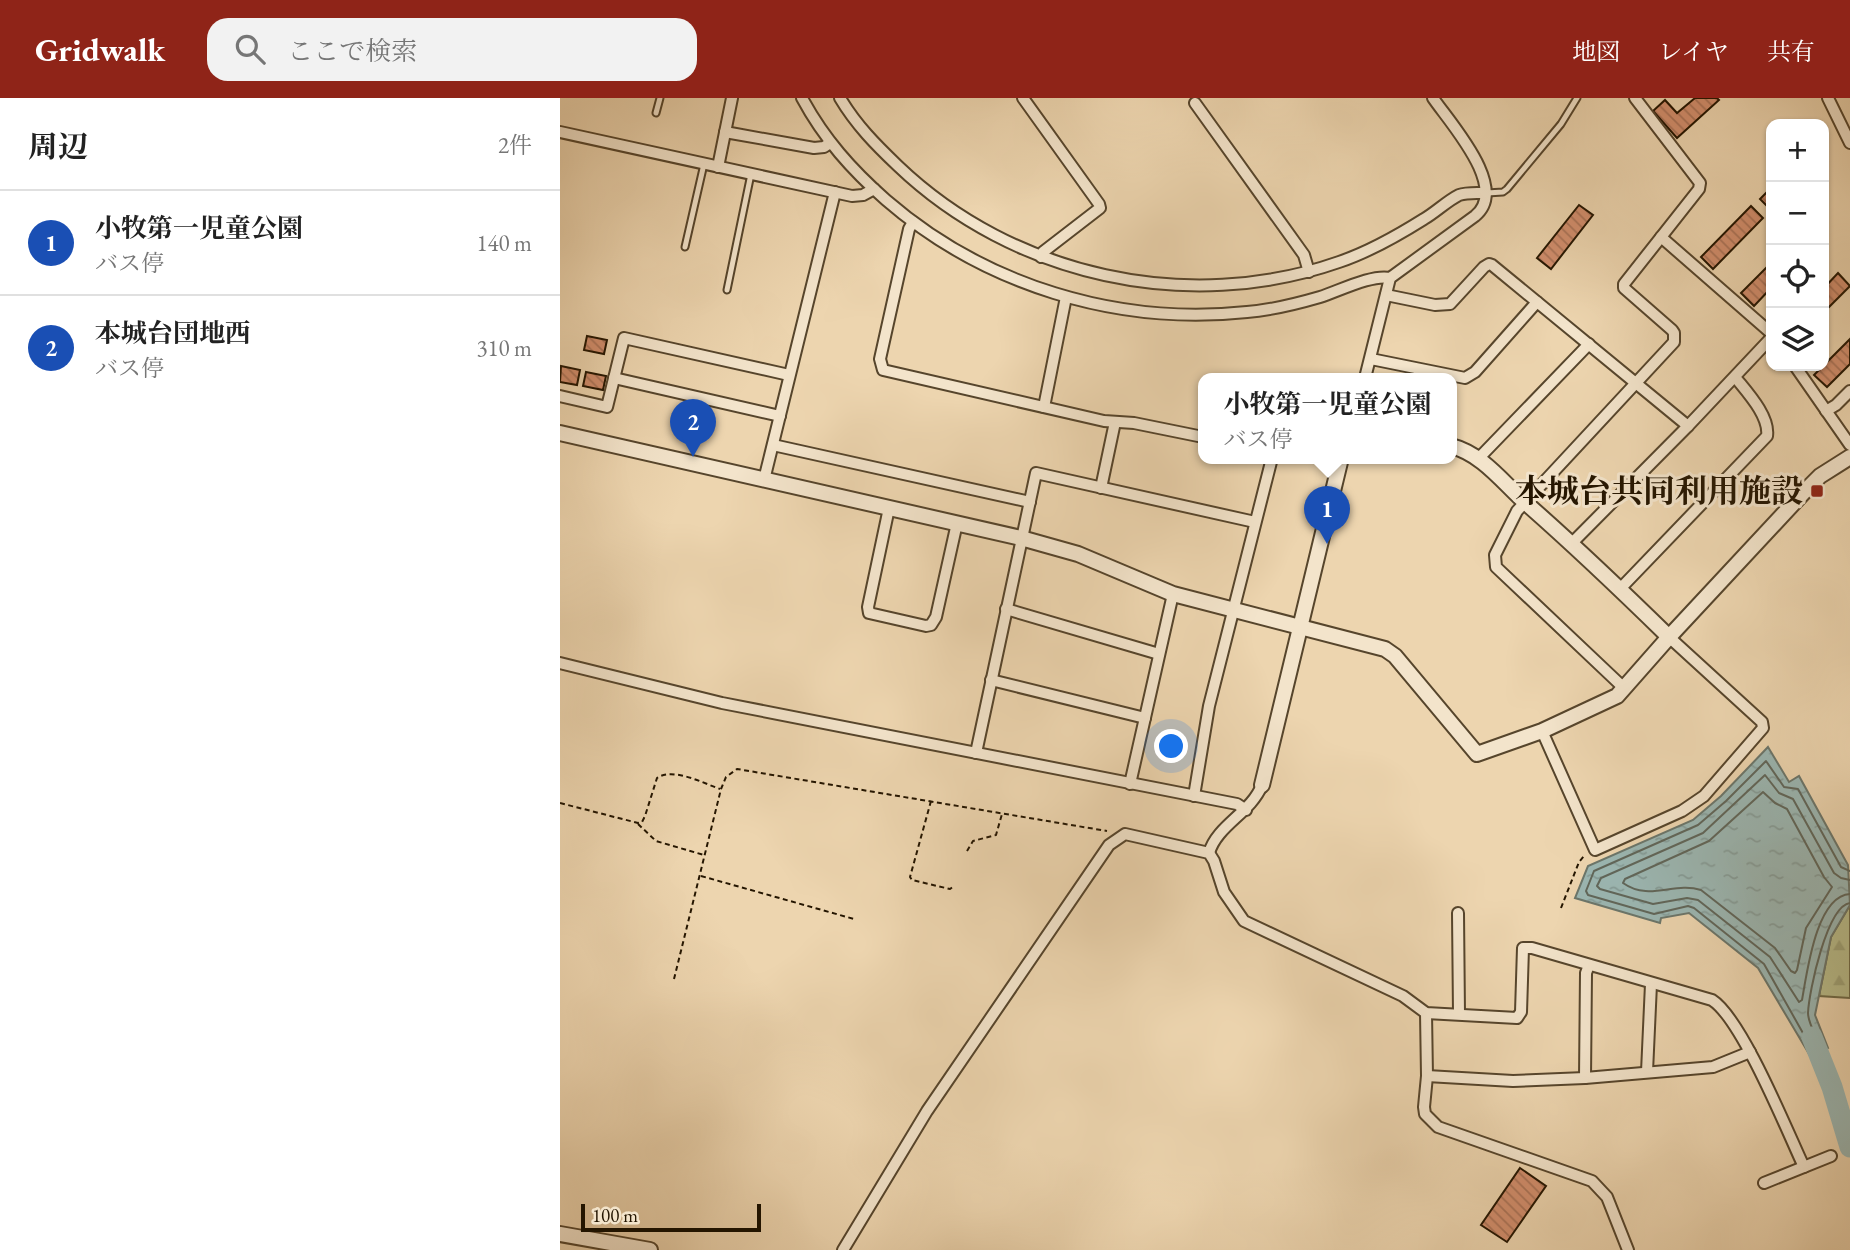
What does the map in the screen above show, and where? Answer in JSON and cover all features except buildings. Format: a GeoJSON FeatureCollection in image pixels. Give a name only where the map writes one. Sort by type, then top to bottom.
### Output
{"type":"FeatureCollection","features":[{"type":"Feature","properties":{"kind":"street"},"geometry":{"type":"LineString","coordinates":[[718,167],[733,98]]}},
{"type":"Feature","properties":{"kind":"street"},"geometry":{"type":"LineString","coordinates":[[802,98],[830,143],[874,189],[912,222],[983,266],[1036,288],[1106,306],[1159,313],[1216,315],[1276,308],[1323,296],[1373,278],[1391,278]]}},
{"type":"Feature","properties":{"kind":"street"},"geometry":{"type":"LineString","coordinates":[[840,98],[858,127],[876,146],[937,200],[991,234],[1041,257],[1139,282],[1183,285],[1250,283],[1309,272],[1379,245],[1458,196],[1486,193]]}},
{"type":"Feature","properties":{"kind":"street"},"geometry":{"type":"LineString","coordinates":[[1023,98],[1100,208],[1043,252],[1041,257]]}},
{"type":"Feature","properties":{"kind":"street"},"geometry":{"type":"LineString","coordinates":[[1367,373],[1391,278],[1479,212],[1485,204],[1486,193],[1481,172],[1473,155],[1433,98]]}},
{"type":"Feature","properties":{"kind":"street"},"geometry":{"type":"LineString","coordinates":[[1625,689],[1496,568],[1495,555],[1512,518],[1525,502],[1638,384],[1674,342],[1672,330],[1624,288],[1624,284],[1699,189],[1700,183],[1635,98]]}},
{"type":"Feature","properties":{"kind":"street"},"geometry":{"type":"LineString","coordinates":[[1828,98],[1850,143]]}},
{"type":"Feature","properties":{"kind":"street"},"geometry":{"type":"LineString","coordinates":[[1195,103],[1304,255],[1309,272]]}},
{"type":"Feature","properties":{"kind":"street"},"geometry":{"type":"LineString","coordinates":[[560,132],[858,197],[874,189]]}},
{"type":"Feature","properties":{"kind":"street"},"geometry":{"type":"LineString","coordinates":[[725,132],[814,148],[824,148],[830,143]]}},
{"type":"Feature","properties":{"kind":"street"},"geometry":{"type":"LineString","coordinates":[[764,480],[835,192]]}},
{"type":"Feature","properties":{"kind":"street"},"geometry":{"type":"LineString","coordinates":[[912,222],[883,346],[880,367],[883,370],[1115,422],[1134,423],[1198,436]]}},
{"type":"Feature","properties":{"kind":"street"},"geometry":{"type":"LineString","coordinates":[[1661,236],[1766,330]]}},
{"type":"Feature","properties":{"kind":"street"},"geometry":{"type":"LineString","coordinates":[[1386,295],[1436,305],[1450,304],[1489,264],[1688,426]]}},
{"type":"Feature","properties":{"kind":"street"},"geometry":{"type":"LineString","coordinates":[[1044,407],[1066,297]]}},
{"type":"Feature","properties":{"kind":"street"},"geometry":{"type":"LineString","coordinates":[[1457,376],[1465,378],[1475,372],[1537,302]]}},
{"type":"Feature","properties":{"kind":"street"},"geometry":{"type":"LineString","coordinates":[[560,397],[607,407],[624,338],[789,375]]}},
{"type":"Feature","properties":{"kind":"street"},"geometry":{"type":"LineString","coordinates":[[1572,543],[1688,426],[1766,341]]}},
{"type":"Feature","properties":{"kind":"street"},"geometry":{"type":"LineString","coordinates":[[1478,459],[1588,344]]}},
{"type":"Feature","properties":{"kind":"street"},"geometry":{"type":"LineString","coordinates":[[1371,359],[1440,373]]}},
{"type":"Feature","properties":{"kind":"street"},"geometry":{"type":"LineString","coordinates":[[1798,371],[1850,445]]}},
{"type":"Feature","properties":{"kind":"street"},"geometry":{"type":"LineString","coordinates":[[1619,590],[1767,436],[1764,419],[1735,377]]}},
{"type":"Feature","properties":{"kind":"street"},"geometry":{"type":"LineString","coordinates":[[614,379],[780,416]]}},
{"type":"Feature","properties":{"kind":"street"},"geometry":{"type":"LineString","coordinates":[[1826,411],[1850,391]]}},
{"type":"Feature","properties":{"kind":"street"},"geometry":{"type":"LineString","coordinates":[[1101,488],[1115,422]]}},
{"type":"Feature","properties":{"kind":"street"},"geometry":{"type":"LineString","coordinates":[[560,433],[1021,538],[1078,554],[1173,594],[1385,649],[1395,656],[1478,754],[1542,731],[1611,701],[1625,689],[1669,637],[1804,492],[1820,476],[1850,457]]}},
{"type":"Feature","properties":{"kind":"street"},"geometry":{"type":"LineString","coordinates":[[773,445],[1030,502]]}},
{"type":"Feature","properties":{"kind":"street"},"geometry":{"type":"LineString","coordinates":[[1457,448],[1478,459],[1572,543],[1762,722],[1763,728],[1704,796],[1682,811],[1595,850],[1542,731]]}},
{"type":"Feature","properties":{"kind":"street"},"geometry":{"type":"LineString","coordinates":[[1194,796],[1209,706],[1270,464]]}},
{"type":"Feature","properties":{"kind":"street"},"geometry":{"type":"LineString","coordinates":[[1340,464],[1262,785],[1246,810],[1213,841],[1209,853],[1227,898],[1244,921],[1403,996],[1426,1013],[1517,1018],[1521,1012],[1523,948],[1532,948],[1712,1000],[1719,1004],[1750,1052],[1804,1167]]}},
{"type":"Feature","properties":{"kind":"street"},"geometry":{"type":"LineString","coordinates":[[976,753],[1036,473],[1255,522]]}},
{"type":"Feature","properties":{"kind":"street"},"geometry":{"type":"LineString","coordinates":[[889,508],[868,607],[869,613],[926,626],[931,625],[936,617],[957,523]]}},
{"type":"Feature","properties":{"kind":"street"},"geometry":{"type":"LineString","coordinates":[[1130,784],[1173,594]]}},
{"type":"Feature","properties":{"kind":"street"},"geometry":{"type":"LineString","coordinates":[[1006,609],[1159,654]]}},
{"type":"Feature","properties":{"kind":"street"},"geometry":{"type":"LineString","coordinates":[[560,663],[722,704],[1237,804],[1246,810]]}},
{"type":"Feature","properties":{"kind":"street"},"geometry":{"type":"LineString","coordinates":[[991,680],[1145,718]]}},
{"type":"Feature","properties":{"kind":"street"},"geometry":{"type":"LineString","coordinates":[[843,1250],[927,1111],[1109,845],[1125,834],[1209,853]]}},
{"type":"Feature","properties":{"kind":"street"},"geometry":{"type":"LineString","coordinates":[[1458,913],[1459,1014]]}},
{"type":"Feature","properties":{"kind":"street"},"geometry":{"type":"LineString","coordinates":[[1585,1078],[1586,973],[1589,965]]}},
{"type":"Feature","properties":{"kind":"street"},"geometry":{"type":"LineString","coordinates":[[1647,1072],[1651,984]]}},
{"type":"Feature","properties":{"kind":"street"},"geometry":{"type":"LineString","coordinates":[[1426,1013],[1427,1076],[1424,1107],[1430,1121],[1438,1127],[1592,1181],[1607,1197],[1628,1250]]}},
{"type":"Feature","properties":{"kind":"street"},"geometry":{"type":"LineString","coordinates":[[1427,1076],[1513,1082],[1585,1078],[1713,1067],[1750,1052]]}},
{"type":"Feature","properties":{"kind":"street"},"geometry":{"type":"LineString","coordinates":[[1764,1183],[1831,1156]]}},
{"type":"Feature","properties":{"kind":"street"},"geometry":{"type":"LineString","coordinates":[[560,1234],[650,1250]]}},
{"type":"Feature","properties":{"kind":"lane"},"geometry":{"type":"LineString","coordinates":[[656,113],[660,98]]}},
{"type":"Feature","properties":{"kind":"lane"},"geometry":{"type":"LineString","coordinates":[[1486,193],[1503,192],[1507,189],[1561,124],[1577,98]]}},
{"type":"Feature","properties":{"kind":"lane"},"geometry":{"type":"LineString","coordinates":[[685,247],[704,164]]}},
{"type":"Feature","properties":{"kind":"lane"},"geometry":{"type":"LineString","coordinates":[[727,290],[751,174]]}},
{"type":"Feature","properties":{"kind":"path"},"geometry":{"type":"LineString","coordinates":[[674,979],[721,789],[726,777],[737,769],[1125,834]]}},
{"type":"Feature","properties":{"kind":"path"},"geometry":{"type":"LineString","coordinates":[[638,823],[642,822],[645,816],[657,778],[661,775],[674,775],[721,789]]}},
{"type":"Feature","properties":{"kind":"path"},"geometry":{"type":"LineString","coordinates":[[931,800],[910,877],[912,880],[950,889],[954,886]]}},
{"type":"Feature","properties":{"kind":"path"},"geometry":{"type":"LineString","coordinates":[[560,803],[638,823],[656,841],[705,855]]}},
{"type":"Feature","properties":{"kind":"path"},"geometry":{"type":"LineString","coordinates":[[967,851],[973,841],[996,835],[1002,813]]}},
{"type":"Feature","properties":{"kind":"path"},"geometry":{"type":"LineString","coordinates":[[1561,908],[1579,862],[1582,857],[1595,850]]}},
{"type":"Feature","properties":{"kind":"path"},"geometry":{"type":"LineString","coordinates":[[700,875],[854,919]]}},
{"type":"Feature","properties":{"kind":"green space"},"geometry":{"type":"Polygon","coordinates":[[[1850,905],[1850,998],[1819,996],[1831,937],[1850,905]]]}},
{"type":"Feature","properties":{"kind":"water"},"geometry":{"type":"Polygon","coordinates":[[[1768,747],[1789,782],[1799,776],[1848,865],[1850,905],[1831,937],[1815,1015],[1828,1048],[1825,1049],[1828,1059],[1815,1064],[1758,968],[1689,913],[1661,918],[1660,923],[1575,898],[1588,866],[1693,820],[1721,796],[1768,747]]]}},
{"type":"Feature","properties":{"kind":"waterway"},"geometry":{"type":"LineString","coordinates":[[1812,1037],[1832,1087],[1850,1147]]}},
{"type":"Feature","properties":{"kind":"place","name":"本城台団地西"},"geometry":{"type":"Point","coordinates":[693,457]}},
{"type":"Feature","properties":{"kind":"place","name":"本城台共同利用施設"},"geometry":{"type":"Point","coordinates":[1817,491]}},
{"type":"Feature","properties":{"kind":"place","name":"小牧第一児童公園"},"geometry":{"type":"Point","coordinates":[1327,544]}}]}
